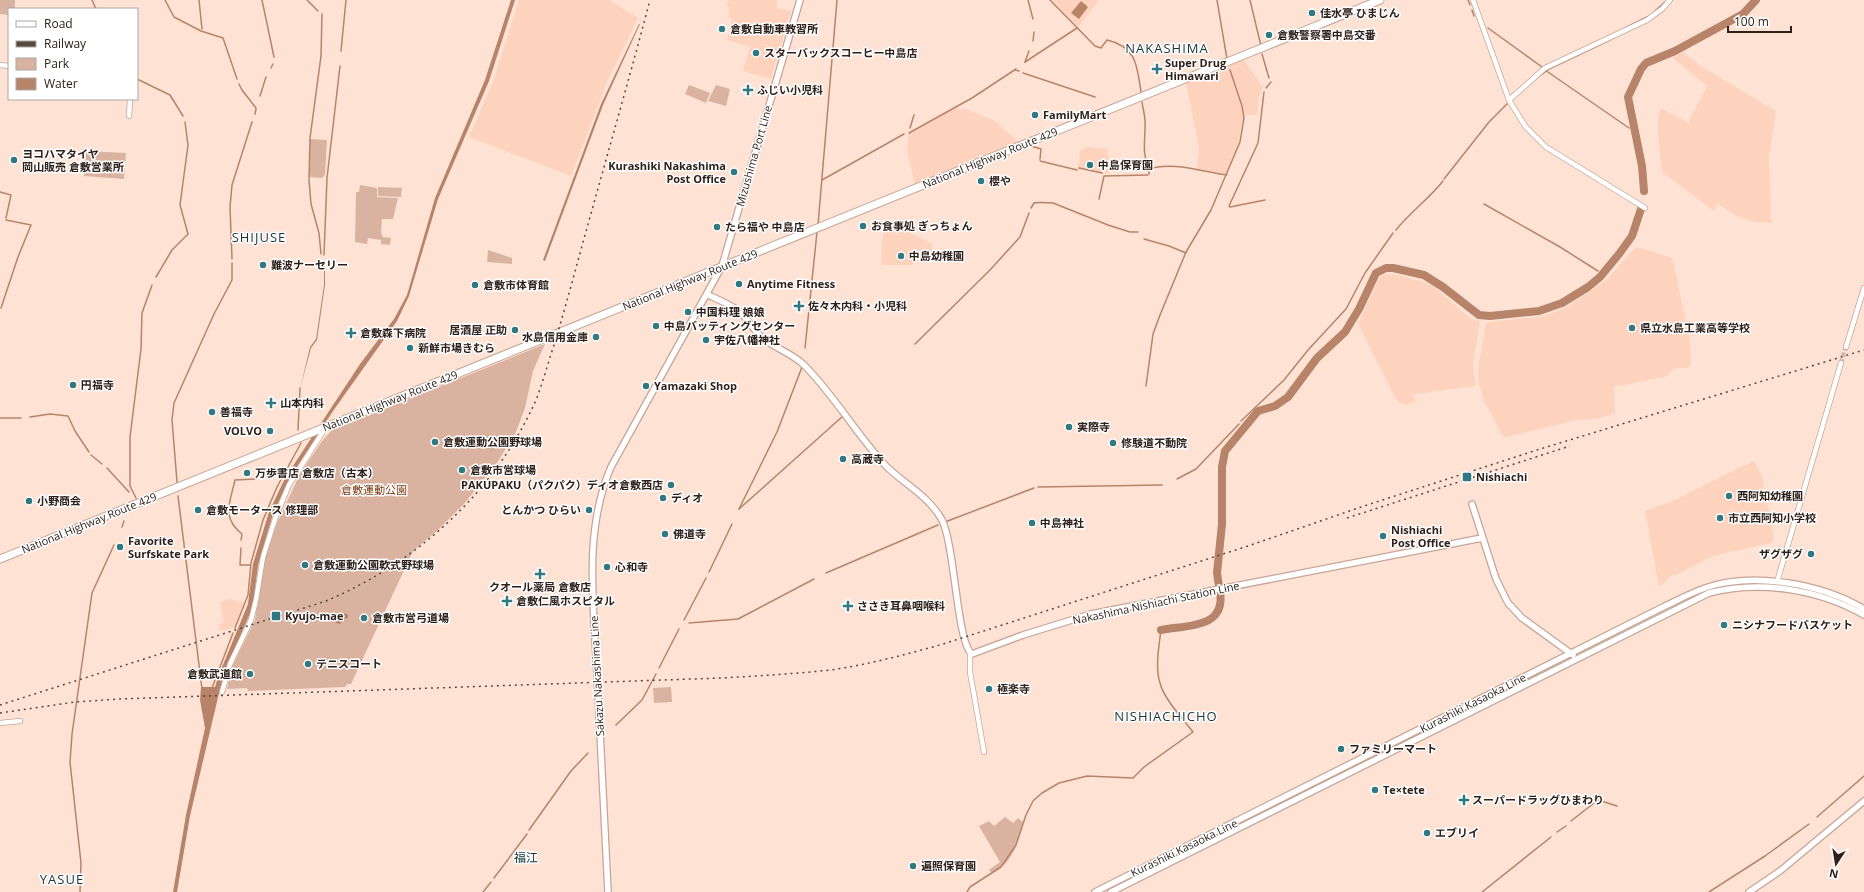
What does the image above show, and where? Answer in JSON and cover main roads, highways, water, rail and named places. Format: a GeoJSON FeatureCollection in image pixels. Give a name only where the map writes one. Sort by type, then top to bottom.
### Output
{"type":"FeatureCollection","features":[{"type":"Feature","properties":{"kind":"highway","name":"National Highway Route 429"},"geometry":{"type":"LineString","coordinates":[[0,559],[1380,0]]}},
{"type":"Feature","properties":{"kind":"main road","name":"Mizushima Port Line"},"geometry":{"type":"LineString","coordinates":[[722,266],[800,0]]}},
{"type":"Feature","properties":{"kind":"main road"},"geometry":{"type":"LineString","coordinates":[[708,295],[722,266]]}},
{"type":"Feature","properties":{"kind":"main road","name":"Nakashima Nishiachi Station Line"},"geometry":{"type":"LineString","coordinates":[[708,295],[738,310],[761,336],[803,364],[886,465],[927,501],[936,512],[942,521],[947,536],[961,626],[968,651],[970,653],[975,654],[1022,635],[1091,614],[1482,538]]}},
{"type":"Feature","properties":{"kind":"main road","name":"Sakazu Nakashima Line"},"geometry":{"type":"LineString","coordinates":[[608,892],[592,559],[593,536],[603,489],[614,461],[708,295]]}},
{"type":"Feature","properties":{"kind":"main road"},"geometry":{"type":"LineString","coordinates":[[1472,504],[1496,579],[1512,609],[1571,654],[1579,658]]}},
{"type":"Feature","properties":{"kind":"main road","name":"Kurashiki Kasaoka Line"},"geometry":{"type":"LineString","coordinates":[[1095,892],[1708,587],[1741,581],[1777,582],[1819,590],[1864,609]]}},
{"type":"Feature","properties":{"kind":"main road","name":"Kurashiki Kasaoka Line"},"geometry":{"type":"LineString","coordinates":[[1111,892],[1709,593],[1737,587],[1776,588],[1810,593],[1841,603],[1864,615]]}},
{"type":"Feature","properties":{"kind":"main road"},"geometry":{"type":"LineString","coordinates":[[1749,892],[1780,871],[1864,801]]}},
{"type":"Feature","properties":{"kind":"water"},"geometry":{"type":"Polygon","coordinates":[[[511,0],[515,0],[489,81],[438,199],[409,296],[397,321],[333,411],[289,479],[273,514],[258,565],[251,611],[224,674],[220,689],[190,816],[177,892],[173,892],[186,815],[205,728],[200,700],[201,687],[215,687],[248,604],[253,564],[269,512],[285,478],[360,364],[394,319],[407,295],[435,198],[485,80],[511,0]]]}},
{"type":"Feature","properties":{"kind":"water"},"geometry":{"type":"Polygon","coordinates":[[[1081,1],[1088,7],[1079,19],[1071,13],[1081,1]]]}},
{"type":"Feature","properties":{"kind":"water"},"geometry":{"type":"Polygon","coordinates":[[[639,24],[603,105],[545,261],[543,260],[601,104],[639,24]]]}},
{"type":"Feature","properties":{"kind":"water"},"geometry":{"type":"Polygon","coordinates":[[[324,264],[325,285],[317,340],[311,348],[300,389],[310,347],[316,339],[324,285],[324,264]]]}},
{"type":"Feature","properties":{"kind":"water"},"geometry":{"type":"Polygon","coordinates":[[[345,613],[348,615],[348,618],[344,619],[340,624],[336,623],[334,620],[336,616],[343,615],[345,613]]]}},
{"type":"Feature","properties":{"kind":"waterway"},"geometry":{"type":"LineString","coordinates":[[92,0],[96,8]]}},
{"type":"Feature","properties":{"kind":"waterway"},"geometry":{"type":"LineString","coordinates":[[165,0],[174,17],[201,31],[223,38],[237,79]]}},
{"type":"Feature","properties":{"kind":"waterway"},"geometry":{"type":"LineString","coordinates":[[199,0],[202,29]]}},
{"type":"Feature","properties":{"kind":"waterway"},"geometry":{"type":"LineString","coordinates":[[262,0],[274,57]]}},
{"type":"Feature","properties":{"kind":"waterway"},"geometry":{"type":"LineString","coordinates":[[307,0],[318,11]]}},
{"type":"Feature","properties":{"kind":"waterway"},"geometry":{"type":"LineString","coordinates":[[341,51],[346,0]]}},
{"type":"Feature","properties":{"kind":"waterway"},"geometry":{"type":"LineString","coordinates":[[818,225],[837,0]]}},
{"type":"Feature","properties":{"kind":"waterway"},"geometry":{"type":"LineString","coordinates":[[1028,0],[1033,19]]}},
{"type":"Feature","properties":{"kind":"waterway"},"geometry":{"type":"LineString","coordinates":[[1050,0],[1095,46],[1101,48],[1107,40],[1117,43],[1130,53],[1136,66],[1141,92]]}},
{"type":"Feature","properties":{"kind":"waterway"},"geometry":{"type":"LineString","coordinates":[[1217,0],[1227,59]]}},
{"type":"Feature","properties":{"kind":"waterway"},"geometry":{"type":"LineString","coordinates":[[1250,0],[1261,46]]}},
{"type":"Feature","properties":{"kind":"waterway"},"geometry":{"type":"LineString","coordinates":[[1468,0],[1470,5]]}},
{"type":"Feature","properties":{"kind":"waterway"},"geometry":{"type":"LineString","coordinates":[[1644,191],[1642,166],[1628,97],[1641,69],[1646,63],[1675,51],[1743,14],[1756,0]]}},
{"type":"Feature","properties":{"kind":"waterway"},"geometry":{"type":"LineString","coordinates":[[1655,11],[1665,2]]}},
{"type":"Feature","properties":{"kind":"waterway"},"geometry":{"type":"LineString","coordinates":[[1472,10],[1474,16]]}},
{"type":"Feature","properties":{"kind":"waterway"},"geometry":{"type":"LineString","coordinates":[[321,254],[319,233],[311,204],[309,180],[310,138],[321,56],[322,14]]}},
{"type":"Feature","properties":{"kind":"waterway"},"geometry":{"type":"LineString","coordinates":[[1627,27],[1647,17]]}},
{"type":"Feature","properties":{"kind":"waterway"},"geometry":{"type":"LineString","coordinates":[[1025,62],[1077,28]]}},
{"type":"Feature","properties":{"kind":"waterway"},"geometry":{"type":"LineString","coordinates":[[1488,28],[1542,67]]}},
{"type":"Feature","properties":{"kind":"waterway"},"geometry":{"type":"LineString","coordinates":[[1033,41],[1034,32]]}},
{"type":"Feature","properties":{"kind":"waterway"},"geometry":{"type":"LineString","coordinates":[[1533,81],[1549,69],[1610,40]]}},
{"type":"Feature","properties":{"kind":"waterway"},"geometry":{"type":"LineString","coordinates":[[1025,62],[1029,51]]}},
{"type":"Feature","properties":{"kind":"waterway"},"geometry":{"type":"LineString","coordinates":[[1262,54],[1269,78]]}},
{"type":"Feature","properties":{"kind":"waterway"},"geometry":{"type":"LineString","coordinates":[[271,68],[273,64]]}},
{"type":"Feature","properties":{"kind":"waterway"},"geometry":{"type":"LineString","coordinates":[[324,255],[327,178],[340,66]]}},
{"type":"Feature","properties":{"kind":"waterway"},"geometry":{"type":"LineString","coordinates":[[909,133],[972,98],[1016,69]]}},
{"type":"Feature","properties":{"kind":"waterway"},"geometry":{"type":"LineString","coordinates":[[1015,70],[1019,71]]}},
{"type":"Feature","properties":{"kind":"waterway"},"geometry":{"type":"LineString","coordinates":[[1146,386],[1153,334],[1160,315],[1186,252],[1211,210],[1240,142],[1244,118],[1242,106],[1230,70]]}},
{"type":"Feature","properties":{"kind":"waterway"},"geometry":{"type":"LineString","coordinates":[[1545,70],[1629,128]]}},
{"type":"Feature","properties":{"kind":"waterway"},"geometry":{"type":"LineString","coordinates":[[1023,73],[1095,97]]}},
{"type":"Feature","properties":{"kind":"waterway"},"geometry":{"type":"LineString","coordinates":[[260,96],[266,77]]}},
{"type":"Feature","properties":{"kind":"waterway"},"geometry":{"type":"LineString","coordinates":[[138,79],[170,95],[183,116]]}},
{"type":"Feature","properties":{"kind":"waterway"},"geometry":{"type":"LineString","coordinates":[[1266,88],[1271,82]]}},
{"type":"Feature","properties":{"kind":"waterway"},"geometry":{"type":"LineString","coordinates":[[239,84],[256,108]]}},
{"type":"Feature","properties":{"kind":"waterway"},"geometry":{"type":"LineString","coordinates":[[1264,92],[1258,143],[1229,206],[1265,200]]}},
{"type":"Feature","properties":{"kind":"waterway"},"geometry":{"type":"LineString","coordinates":[[1142,102],[1145,120],[1145,159],[1149,169],[1168,166],[1227,175]]}},
{"type":"Feature","properties":{"kind":"waterway"},"geometry":{"type":"LineString","coordinates":[[1444,179],[1489,122],[1507,104]]}},
{"type":"Feature","properties":{"kind":"waterway"},"geometry":{"type":"LineString","coordinates":[[255,114],[256,109]]}},
{"type":"Feature","properties":{"kind":"waterway"},"geometry":{"type":"LineString","coordinates":[[910,128],[914,115]]}},
{"type":"Feature","properties":{"kind":"waterway"},"geometry":{"type":"LineString","coordinates":[[156,277],[172,250],[188,234],[180,205],[188,145],[185,122]]}},
{"type":"Feature","properties":{"kind":"waterway"},"geometry":{"type":"LineString","coordinates":[[232,259],[230,207],[232,185],[252,122]]}},
{"type":"Feature","properties":{"kind":"waterway"},"geometry":{"type":"LineString","coordinates":[[822,180],[904,134]]}},
{"type":"Feature","properties":{"kind":"waterway"},"geometry":{"type":"LineString","coordinates":[[1031,146],[1041,149],[1040,159]]}},
{"type":"Feature","properties":{"kind":"waterway"},"geometry":{"type":"LineString","coordinates":[[1040,161],[1077,170]]}},
{"type":"Feature","properties":{"kind":"waterway"},"geometry":{"type":"LineString","coordinates":[[1079,168],[1102,173]]}},
{"type":"Feature","properties":{"kind":"waterway"},"geometry":{"type":"LineString","coordinates":[[1149,169],[1149,174]]}},
{"type":"Feature","properties":{"kind":"waterway"},"geometry":{"type":"LineString","coordinates":[[1099,199],[1104,176],[1148,175]]}},
{"type":"Feature","properties":{"kind":"waterway"},"geometry":{"type":"LineString","coordinates":[[1396,230],[1443,181]]}},
{"type":"Feature","properties":{"kind":"waterway"},"geometry":{"type":"LineString","coordinates":[[0,192],[11,195],[6,218]]}},
{"type":"Feature","properties":{"kind":"waterway"},"geometry":{"type":"LineString","coordinates":[[1031,208],[1034,203],[1053,203],[1108,225],[1130,232],[1138,232]]}},
{"type":"Feature","properties":{"kind":"waterway"},"geometry":{"type":"LineString","coordinates":[[1484,204],[1560,247],[1598,271]]}},
{"type":"Feature","properties":{"kind":"waterway"},"geometry":{"type":"LineString","coordinates":[[1219,586],[1217,573],[1222,524],[1222,467],[1225,451],[1258,411],[1275,406],[1288,397],[1317,358],[1345,332],[1359,309],[1376,273],[1386,268],[1393,268],[1424,275],[1443,287],[1479,315],[1490,316],[1539,311],[1562,303],[1588,287],[1600,277],[1632,236],[1641,209]]}},
{"type":"Feature","properties":{"kind":"waterway"},"geometry":{"type":"LineString","coordinates":[[915,344],[990,270],[1020,237],[1029,213]]}},
{"type":"Feature","properties":{"kind":"waterway"},"geometry":{"type":"LineString","coordinates":[[1,308],[18,257],[31,225],[6,220]]}},
{"type":"Feature","properties":{"kind":"waterway"},"geometry":{"type":"LineString","coordinates":[[805,348],[817,232]]}},
{"type":"Feature","properties":{"kind":"waterway"},"geometry":{"type":"LineString","coordinates":[[1241,421],[1284,380],[1308,350],[1346,309],[1365,273],[1393,233]]}},
{"type":"Feature","properties":{"kind":"waterway"},"geometry":{"type":"LineString","coordinates":[[1144,239],[1169,246],[1186,253]]}},
{"type":"Feature","properties":{"kind":"waterway"},"geometry":{"type":"LineString","coordinates":[[177,482],[172,420],[174,403],[214,314],[232,280],[232,263]]}},
{"type":"Feature","properties":{"kind":"waterway"},"geometry":{"type":"LineString","coordinates":[[136,498],[130,486],[130,437],[141,349],[142,313],[152,285]]}},
{"type":"Feature","properties":{"kind":"waterway"},"geometry":{"type":"LineString","coordinates":[[739,509],[777,432],[802,367]]}},
{"type":"Feature","properties":{"kind":"waterway"},"geometry":{"type":"LineString","coordinates":[[298,430],[300,388]]}},
{"type":"Feature","properties":{"kind":"waterway"},"geometry":{"type":"LineString","coordinates":[[30,417],[50,414],[68,416],[75,431],[89,452]]}},
{"type":"Feature","properties":{"kind":"waterway"},"geometry":{"type":"LineString","coordinates":[[739,509],[843,416]]}},
{"type":"Feature","properties":{"kind":"waterway"},"geometry":{"type":"LineString","coordinates":[[0,418],[21,418]]}},
{"type":"Feature","properties":{"kind":"waterway"},"geometry":{"type":"LineString","coordinates":[[1177,479],[1196,469],[1239,424]]}},
{"type":"Feature","properties":{"kind":"waterway"},"geometry":{"type":"LineString","coordinates":[[235,628],[248,595],[251,563],[263,520],[277,487],[301,443]]}},
{"type":"Feature","properties":{"kind":"waterway"},"geometry":{"type":"LineString","coordinates":[[91,455],[102,464]]}},
{"type":"Feature","properties":{"kind":"waterway"},"geometry":{"type":"LineString","coordinates":[[107,468],[129,492]]}},
{"type":"Feature","properties":{"kind":"waterway"},"geometry":{"type":"LineString","coordinates":[[241,540],[242,534],[235,528],[229,516],[229,503],[235,480],[256,479]]}},
{"type":"Feature","properties":{"kind":"waterway"},"geometry":{"type":"LineString","coordinates":[[1038,487],[1162,485]]}},
{"type":"Feature","properties":{"kind":"waterway"},"geometry":{"type":"LineString","coordinates":[[945,522],[1034,488]]}},
{"type":"Feature","properties":{"kind":"waterway"},"geometry":{"type":"LineString","coordinates":[[178,496],[202,689]]}},
{"type":"Feature","properties":{"kind":"waterway"},"geometry":{"type":"LineString","coordinates":[[122,527],[124,521]]}},
{"type":"Feature","properties":{"kind":"waterway"},"geometry":{"type":"LineString","coordinates":[[709,572],[732,524]]}},
{"type":"Feature","properties":{"kind":"waterway"},"geometry":{"type":"LineString","coordinates":[[826,573],[938,525]]}},
{"type":"Feature","properties":{"kind":"waterway"},"geometry":{"type":"LineString","coordinates":[[80,892],[81,863],[70,762],[72,734],[92,593],[114,545]]}},
{"type":"Feature","properties":{"kind":"waterway"},"geometry":{"type":"LineString","coordinates":[[241,548],[240,565],[250,565]]}},
{"type":"Feature","properties":{"kind":"waterway"},"geometry":{"type":"LineString","coordinates":[[684,620],[706,578]]}},
{"type":"Feature","properties":{"kind":"waterway"},"geometry":{"type":"LineString","coordinates":[[689,623],[738,619],[814,579]]}},
{"type":"Feature","properties":{"kind":"waterway"},"geometry":{"type":"LineString","coordinates":[[1161,630],[1192,626],[1211,619],[1217,613],[1220,604],[1220,592]]}},
{"type":"Feature","properties":{"kind":"waterway"},"geometry":{"type":"LineString","coordinates":[[659,668],[679,629]]}},
{"type":"Feature","properties":{"kind":"waterway"},"geometry":{"type":"LineString","coordinates":[[967,892],[970,887],[1001,867],[1016,845],[1026,815],[1033,801],[1042,793],[1059,783],[1087,776],[1133,778],[1144,767],[1193,732],[1165,696],[1160,683],[1158,670],[1158,649],[1161,630]]}},
{"type":"Feature","properties":{"kind":"waterway"},"geometry":{"type":"LineString","coordinates":[[212,688],[233,633]]}},
{"type":"Feature","properties":{"kind":"waterway"},"geometry":{"type":"LineString","coordinates":[[616,725],[642,700],[656,674]]}},
{"type":"Feature","properties":{"kind":"waterway"},"geometry":{"type":"LineString","coordinates":[[529,830],[571,771],[588,753]]}},
{"type":"Feature","properties":{"kind":"waterway"},"geometry":{"type":"LineString","coordinates":[[1817,817],[1864,776]]}},
{"type":"Feature","properties":{"kind":"waterway"},"geometry":{"type":"LineString","coordinates":[[1571,821],[1598,800],[1617,806]]}},
{"type":"Feature","properties":{"kind":"waterway"},"geometry":{"type":"LineString","coordinates":[[1709,892],[1765,856],[1809,824]]}},
{"type":"Feature","properties":{"kind":"waterway"},"geometry":{"type":"LineString","coordinates":[[1557,832],[1566,826]]}},
{"type":"Feature","properties":{"kind":"waterway"},"geometry":{"type":"LineString","coordinates":[[494,878],[527,834]]}},
{"type":"Feature","properties":{"kind":"waterway"},"geometry":{"type":"LineString","coordinates":[[1482,892],[1551,837]]}},
{"type":"Feature","properties":{"kind":"waterway"},"geometry":{"type":"LineString","coordinates":[[483,892],[491,882]]}},
{"type":"Feature","properties":{"kind":"tunnel"},"geometry":{"type":"LineString","coordinates":[[1841,363],[1846,347]]}},
{"type":"Feature","properties":{"kind":"railway"},"geometry":{"type":"LineString","coordinates":[[0,705],[326,601],[360,585],[392,566],[422,545],[476,494],[499,465],[519,433],[539,393],[563,316],[650,0]]}},
{"type":"Feature","properties":{"kind":"railway"},"geometry":{"type":"LineString","coordinates":[[0,713],[75,702],[120,699],[720,678],[830,670],[858,665],[940,645],[1248,546],[1364,506],[1537,450],[1864,350]]}},
{"type":"Feature","properties":{"kind":"railway"},"geometry":{"type":"LineString","coordinates":[[1347,518],[1570,446]]}},
{"type":"Feature","properties":{"kind":"place","name":"佳水亭 ひまじん"},"geometry":{"type":"Point","coordinates":[1312,13]}},
{"type":"Feature","properties":{"kind":"place","name":"倉敷自動車教習所"},"geometry":{"type":"Point","coordinates":[722,29]}},
{"type":"Feature","properties":{"kind":"place","name":"倉敷警察署中島交番"},"geometry":{"type":"Point","coordinates":[1269,35]}},
{"type":"Feature","properties":{"kind":"place","name":"スターバックスコーヒー中島店"},"geometry":{"type":"Point","coordinates":[756,53]}},
{"type":"Feature","properties":{"kind":"place","name":"Super Drug Himawari"},"geometry":{"type":"Point","coordinates":[1157,69]}},
{"type":"Feature","properties":{"kind":"place","name":"ふじい小児科"},"geometry":{"type":"Point","coordinates":[748,90]}},
{"type":"Feature","properties":{"kind":"place","name":"FamilyMart"},"geometry":{"type":"Point","coordinates":[1035,115]}},
{"type":"Feature","properties":{"kind":"place","name":"ヨコハマタイヤ 岡山販売 倉敷営業所"},"geometry":{"type":"Point","coordinates":[14,160]}},
{"type":"Feature","properties":{"kind":"place","name":"中島保育園"},"geometry":{"type":"Point","coordinates":[1090,165]}},
{"type":"Feature","properties":{"kind":"place","name":"Kurashiki Nakashima Post Office"},"geometry":{"type":"Point","coordinates":[734,172]}},
{"type":"Feature","properties":{"kind":"place","name":"櫻や"},"geometry":{"type":"Point","coordinates":[981,181]}},
{"type":"Feature","properties":{"kind":"place","name":"お食事処 ぎっちょん"},"geometry":{"type":"Point","coordinates":[863,226]}},
{"type":"Feature","properties":{"kind":"place","name":"たら福や 中島店"},"geometry":{"type":"Point","coordinates":[717,227]}},
{"type":"Feature","properties":{"kind":"place","name":"中島幼稚園"},"geometry":{"type":"Point","coordinates":[901,256]}},
{"type":"Feature","properties":{"kind":"place","name":"難波ナーセリー"},"geometry":{"type":"Point","coordinates":[263,265]}},
{"type":"Feature","properties":{"kind":"place","name":"Anytime Fitness"},"geometry":{"type":"Point","coordinates":[739,284]}},
{"type":"Feature","properties":{"kind":"place","name":"倉敷市体育館"},"geometry":{"type":"Point","coordinates":[475,285]}},
{"type":"Feature","properties":{"kind":"place","name":"佐々木内科・小児科"},"geometry":{"type":"Point","coordinates":[799,306]}},
{"type":"Feature","properties":{"kind":"place","name":"中国料理 娘娘"},"geometry":{"type":"Point","coordinates":[688,312]}},
{"type":"Feature","properties":{"kind":"place","name":"中島バッティングセンター"},"geometry":{"type":"Point","coordinates":[656,326]}},
{"type":"Feature","properties":{"kind":"place","name":"県立水島工業高等学校"},"geometry":{"type":"Point","coordinates":[1632,328]}},
{"type":"Feature","properties":{"kind":"place","name":"居酒屋 正助"},"geometry":{"type":"Point","coordinates":[515,330]}},
{"type":"Feature","properties":{"kind":"place","name":"倉敷森下病院"},"geometry":{"type":"Point","coordinates":[351,333]}},
{"type":"Feature","properties":{"kind":"place","name":"水島信用金庫"},"geometry":{"type":"Point","coordinates":[596,337]}},
{"type":"Feature","properties":{"kind":"place","name":"宇佐八幡神社"},"geometry":{"type":"Point","coordinates":[706,340]}},
{"type":"Feature","properties":{"kind":"place","name":"新鮮市場きむら"},"geometry":{"type":"Point","coordinates":[410,348]}},
{"type":"Feature","properties":{"kind":"place","name":"円福寺"},"geometry":{"type":"Point","coordinates":[73,385]}},
{"type":"Feature","properties":{"kind":"place","name":"Yamazaki Shop"},"geometry":{"type":"Point","coordinates":[646,386]}},
{"type":"Feature","properties":{"kind":"place","name":"山本内科"},"geometry":{"type":"Point","coordinates":[271,403]}},
{"type":"Feature","properties":{"kind":"place","name":"善福寺"},"geometry":{"type":"Point","coordinates":[212,412]}},
{"type":"Feature","properties":{"kind":"place","name":"実際寺"},"geometry":{"type":"Point","coordinates":[1069,427]}},
{"type":"Feature","properties":{"kind":"place","name":"VOLVO"},"geometry":{"type":"Point","coordinates":[270,431]}},
{"type":"Feature","properties":{"kind":"place","name":"倉敷運動公園野球場"},"geometry":{"type":"Point","coordinates":[435,442]}},
{"type":"Feature","properties":{"kind":"place","name":"修験道不動院"},"geometry":{"type":"Point","coordinates":[1113,443]}},
{"type":"Feature","properties":{"kind":"place","name":"高蔵寺"},"geometry":{"type":"Point","coordinates":[843,459]}},
{"type":"Feature","properties":{"kind":"place","name":"倉敷市営球場"},"geometry":{"type":"Point","coordinates":[462,470]}},
{"type":"Feature","properties":{"kind":"place","name":"万歩書店 倉敷店（古本）"},"geometry":{"type":"Point","coordinates":[247,473]}},
{"type":"Feature","properties":{"kind":"place","name":"Nishiachi"},"geometry":{"type":"Point","coordinates":[1467,477]}},
{"type":"Feature","properties":{"kind":"place","name":"PAKUPAKU（パクパク）ディオ倉敷西店"},"geometry":{"type":"Point","coordinates":[671,485]}},
{"type":"Feature","properties":{"kind":"place","name":"西阿知幼稚園"},"geometry":{"type":"Point","coordinates":[1729,496]}},
{"type":"Feature","properties":{"kind":"place","name":"ディオ"},"geometry":{"type":"Point","coordinates":[663,498]}},
{"type":"Feature","properties":{"kind":"place","name":"小野商会"},"geometry":{"type":"Point","coordinates":[29,501]}},
{"type":"Feature","properties":{"kind":"place","name":"倉敷モータース 修理部"},"geometry":{"type":"Point","coordinates":[198,510]}},
{"type":"Feature","properties":{"kind":"place","name":"とんかつ ひらい"},"geometry":{"type":"Point","coordinates":[589,510]}},
{"type":"Feature","properties":{"kind":"place","name":"市立西阿知小学校"},"geometry":{"type":"Point","coordinates":[1720,518]}},
{"type":"Feature","properties":{"kind":"place","name":"中島神社"},"geometry":{"type":"Point","coordinates":[1032,523]}},
{"type":"Feature","properties":{"kind":"place","name":"佛道寺"},"geometry":{"type":"Point","coordinates":[665,534]}},
{"type":"Feature","properties":{"kind":"place","name":"Nishiachi Post Office"},"geometry":{"type":"Point","coordinates":[1383,536]}},
{"type":"Feature","properties":{"kind":"place","name":"Favorite Surfskate Park"},"geometry":{"type":"Point","coordinates":[120,547]}},
{"type":"Feature","properties":{"kind":"place","name":"ザグザグ"},"geometry":{"type":"Point","coordinates":[1811,554]}},
{"type":"Feature","properties":{"kind":"place","name":"倉敷運動公園軟式野球場"},"geometry":{"type":"Point","coordinates":[305,565]}},
{"type":"Feature","properties":{"kind":"place","name":"心和寺"},"geometry":{"type":"Point","coordinates":[607,567]}},
{"type":"Feature","properties":{"kind":"place","name":"クオール薬局 倉敷店"},"geometry":{"type":"Point","coordinates":[540,574]}},
{"type":"Feature","properties":{"kind":"place","name":"倉敷仁風ホスピタル"},"geometry":{"type":"Point","coordinates":[507,601]}},
{"type":"Feature","properties":{"kind":"place","name":"ささき耳鼻咽喉科"},"geometry":{"type":"Point","coordinates":[848,606]}},
{"type":"Feature","properties":{"kind":"place","name":"Kyujo-mae"},"geometry":{"type":"Point","coordinates":[276,616]}},
{"type":"Feature","properties":{"kind":"place","name":"倉敷市営弓道場"},"geometry":{"type":"Point","coordinates":[364,618]}},
{"type":"Feature","properties":{"kind":"place","name":"ニシナフードバスケット"},"geometry":{"type":"Point","coordinates":[1724,625]}},
{"type":"Feature","properties":{"kind":"place","name":"テニスコート"},"geometry":{"type":"Point","coordinates":[308,664]}},
{"type":"Feature","properties":{"kind":"place","name":"倉敷武道館"},"geometry":{"type":"Point","coordinates":[250,674]}},
{"type":"Feature","properties":{"kind":"place","name":"極楽寺"},"geometry":{"type":"Point","coordinates":[989,689]}},
{"type":"Feature","properties":{"kind":"place","name":"ファミリーマート"},"geometry":{"type":"Point","coordinates":[1341,749]}},
{"type":"Feature","properties":{"kind":"place","name":"Te×tete"},"geometry":{"type":"Point","coordinates":[1375,790]}},
{"type":"Feature","properties":{"kind":"place","name":"スーパードラッグひまわり"},"geometry":{"type":"Point","coordinates":[1464,800]}},
{"type":"Feature","properties":{"kind":"place","name":"エブリイ"},"geometry":{"type":"Point","coordinates":[1427,833]}},
{"type":"Feature","properties":{"kind":"place","name":"遍照保育園"},"geometry":{"type":"Point","coordinates":[913,866]}},
{"type":"Feature","properties":{"kind":"district","name":"NAKASHIMA"},"geometry":{"type":"Point","coordinates":[1167,48]}},
{"type":"Feature","properties":{"kind":"district","name":"SHIJUSE"},"geometry":{"type":"Point","coordinates":[259,237]}},
{"type":"Feature","properties":{"kind":"district","name":"NISHIACHICHO"},"geometry":{"type":"Point","coordinates":[1166,716]}},
{"type":"Feature","properties":{"kind":"district","name":"福江"},"geometry":{"type":"Point","coordinates":[526,858]}},
{"type":"Feature","properties":{"kind":"district","name":"YASUE"},"geometry":{"type":"Point","coordinates":[62,879]}},
{"type":"Feature","properties":{"kind":"park label","name":"倉敷運動公園"},"geometry":{"type":"Point","coordinates":[374,490]}}]}
